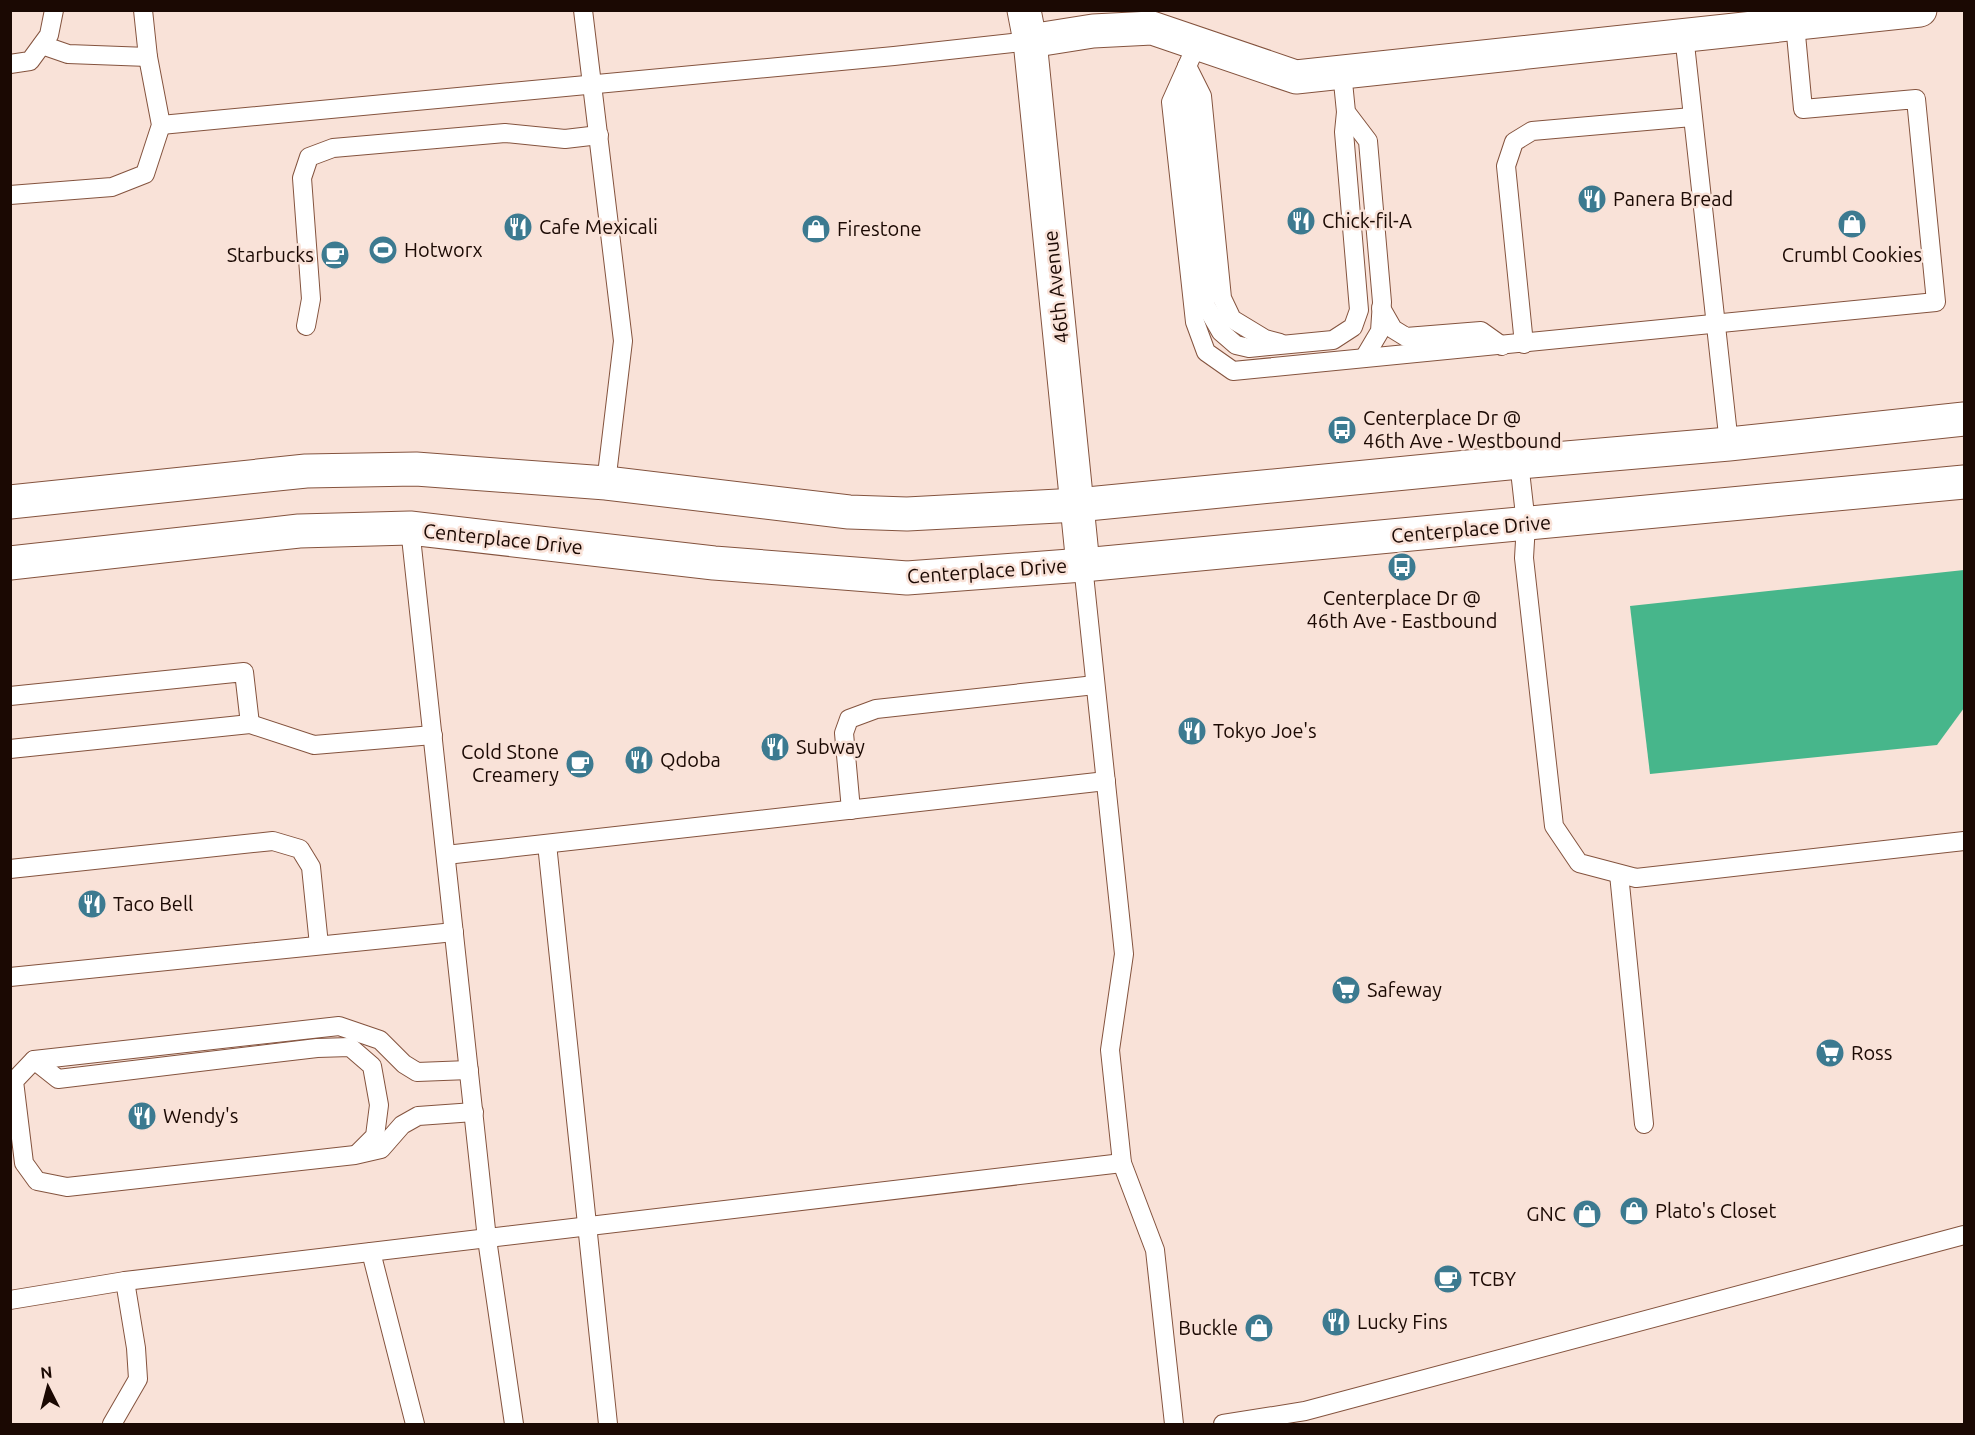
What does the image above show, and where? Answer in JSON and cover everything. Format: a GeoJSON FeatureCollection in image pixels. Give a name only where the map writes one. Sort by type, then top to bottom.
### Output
{"type":"FeatureCollection","features":[{"type":"Feature","properties":{"kind":"street"},"geometry":{"type":"LineString","coordinates":[[1027,26],[1093,31],[1152,28],[1189,63],[1296,77],[1920,10]]}},
{"type":"Feature","properties":{"kind":"street","name":"46th Avenue"},"geometry":{"type":"LineString","coordinates":[[1027,26],[1083,565]]}},
{"type":"Feature","properties":{"kind":"street"},"geometry":{"type":"LineString","coordinates":[[10,502],[306,471],[416,469],[606,483],[849,512],[907,514],[1077,505],[1729,444],[1965,418]]}},
{"type":"Feature","properties":{"kind":"street","name":"Centerplace Drive"},"geometry":{"type":"LineString","coordinates":[[10,563],[299,531],[410,528],[714,563],[907,578],[1083,565],[1526,525],[1965,482]]}},
{"type":"Feature","properties":{"kind":"lane"},"geometry":{"type":"LineString","coordinates":[[10,64],[30,61],[49,35],[54,10]]}},
{"type":"Feature","properties":{"kind":"lane"},"geometry":{"type":"LineString","coordinates":[[10,195],[112,187],[145,174],[161,124],[148,57],[143,10]]}},
{"type":"Feature","properties":{"kind":"lane"},"geometry":{"type":"LineString","coordinates":[[583,10],[623,341],[606,483]]}},
{"type":"Feature","properties":{"kind":"lane"},"geometry":{"type":"LineString","coordinates":[[1189,63],[1171,102],[1195,322],[1206,352],[1233,370],[1524,344],[1936,302],[1916,99],[1803,109],[1795,24]]}},
{"type":"Feature","properties":{"kind":"lane"},"geometry":{"type":"LineString","coordinates":[[161,124],[592,84],[1027,26]]}},
{"type":"Feature","properties":{"kind":"lane"},"geometry":{"type":"LineString","coordinates":[[1684,35],[1729,444]]}},
{"type":"Feature","properties":{"kind":"lane"},"geometry":{"type":"LineString","coordinates":[[42,45],[68,54],[148,57]]}},
{"type":"Feature","properties":{"kind":"lane"},"geometry":{"type":"LineString","coordinates":[[1189,63],[1202,96],[1222,298],[1232,319],[1265,339],[1285,345],[1332,340],[1353,327],[1359,310],[1344,132],[1346,112],[1342,72]]}},
{"type":"Feature","properties":{"kind":"lane"},"geometry":{"type":"LineString","coordinates":[[1346,112],[1368,141],[1381,308],[1380,331],[1364,358]]}},
{"type":"Feature","properties":{"kind":"lane"},"geometry":{"type":"LineString","coordinates":[[1524,344],[1506,166],[1514,141],[1532,131],[1692,117]]}},
{"type":"Feature","properties":{"kind":"lane"},"geometry":{"type":"LineString","coordinates":[[306,326],[311,298],[302,178],[309,157],[333,148],[505,132],[565,139],[599,135]]}},
{"type":"Feature","properties":{"kind":"lane"},"geometry":{"type":"LineString","coordinates":[[1381,308],[1393,329],[1406,337],[1481,331],[1502,346]]}},
{"type":"Feature","properties":{"kind":"lane"},"geometry":{"type":"LineString","coordinates":[[1519,462],[1526,525],[1524,558],[1554,826],[1579,863],[1636,878],[1965,841]]}},
{"type":"Feature","properties":{"kind":"lane"},"geometry":{"type":"LineString","coordinates":[[410,528],[487,1239],[514,1425]]}},
{"type":"Feature","properties":{"kind":"lane"},"geometry":{"type":"LineString","coordinates":[[1083,565],[1124,954],[1110,1050],[1122,1163],[1155,1250],[1174,1425]]}},
{"type":"Feature","properties":{"kind":"lane"},"geometry":{"type":"LineString","coordinates":[[10,696],[244,672],[250,724]]}},
{"type":"Feature","properties":{"kind":"lane"},"geometry":{"type":"LineString","coordinates":[[851,810],[844,733],[849,718],[876,709],[1095,685]]}},
{"type":"Feature","properties":{"kind":"lane"},"geometry":{"type":"LineString","coordinates":[[10,749],[250,724],[314,745],[433,735]]}},
{"type":"Feature","properties":{"kind":"lane"},"geometry":{"type":"LineString","coordinates":[[446,855],[1106,781]]}},
{"type":"Feature","properties":{"kind":"lane"},"geometry":{"type":"LineString","coordinates":[[10,869],[273,841],[300,849],[311,867],[319,945]]}},
{"type":"Feature","properties":{"kind":"lane"},"geometry":{"type":"LineString","coordinates":[[547,844],[608,1425]]}},
{"type":"Feature","properties":{"kind":"lane"},"geometry":{"type":"LineString","coordinates":[[1619,874],[1644,1124]]}},
{"type":"Feature","properties":{"kind":"lane"},"geometry":{"type":"LineString","coordinates":[[10,977],[454,932]]}},
{"type":"Feature","properties":{"kind":"lane"},"geometry":{"type":"LineString","coordinates":[[469,1070],[417,1072],[404,1064],[380,1040],[339,1026],[34,1060],[12,1077],[24,1163],[37,1181],[67,1187],[356,1155],[381,1149],[402,1125],[418,1116],[474,1112]]}},
{"type":"Feature","properties":{"kind":"lane"},"geometry":{"type":"LineString","coordinates":[[34,1060],[58,1079],[317,1048],[350,1047],[372,1066],[379,1105],[375,1136],[356,1155]]}},
{"type":"Feature","properties":{"kind":"lane"},"geometry":{"type":"LineString","coordinates":[[10,1300],[125,1281],[1122,1163]]}},
{"type":"Feature","properties":{"kind":"lane"},"geometry":{"type":"LineString","coordinates":[[1222,1425],[1305,1411],[1965,1235]]}},
{"type":"Feature","properties":{"kind":"lane"},"geometry":{"type":"LineString","coordinates":[[371,1252],[415,1425]]}},
{"type":"Feature","properties":{"kind":"lane"},"geometry":{"type":"LineString","coordinates":[[117,1423],[138,1379],[136,1348],[125,1281]]}},
{"type":"Feature","properties":{"kind":"shaded area"},"geometry":{"type":"Polygon","coordinates":[[[1964,570],[1964,708],[1937,745],[1650,774],[1630,606],[1964,570]]]}},
{"type":"Feature","properties":{"kind":"place","name":"Panera Bread"},"geometry":{"type":"Point","coordinates":[1592,199]}},
{"type":"Feature","properties":{"kind":"place","name":"Chick-fil-A"},"geometry":{"type":"Point","coordinates":[1301,221]}},
{"type":"Feature","properties":{"kind":"place","name":"Crumbl Cookies"},"geometry":{"type":"Point","coordinates":[1852,224]}},
{"type":"Feature","properties":{"kind":"place","name":"Cafe Mexicali"},"geometry":{"type":"Point","coordinates":[518,227]}},
{"type":"Feature","properties":{"kind":"place","name":"Firestone"},"geometry":{"type":"Point","coordinates":[816,229]}},
{"type":"Feature","properties":{"kind":"place","name":"Hotworx"},"geometry":{"type":"Point","coordinates":[383,250]}},
{"type":"Feature","properties":{"kind":"place","name":"Starbucks"},"geometry":{"type":"Point","coordinates":[335,255]}},
{"type":"Feature","properties":{"kind":"place","name":"Centerplace Dr @ 46th Ave - Westbound"},"geometry":{"type":"Point","coordinates":[1342,430]}},
{"type":"Feature","properties":{"kind":"place","name":"Centerplace Dr @ 46th Ave - Eastbound"},"geometry":{"type":"Point","coordinates":[1402,567]}},
{"type":"Feature","properties":{"kind":"place","name":"Tokyo Joe's"},"geometry":{"type":"Point","coordinates":[1192,731]}},
{"type":"Feature","properties":{"kind":"place","name":"Subway"},"geometry":{"type":"Point","coordinates":[775,747]}},
{"type":"Feature","properties":{"kind":"place","name":"Qdoba"},"geometry":{"type":"Point","coordinates":[639,760]}},
{"type":"Feature","properties":{"kind":"place","name":"Cold Stone Creamery"},"geometry":{"type":"Point","coordinates":[580,764]}},
{"type":"Feature","properties":{"kind":"place","name":"Taco Bell"},"geometry":{"type":"Point","coordinates":[92,904]}},
{"type":"Feature","properties":{"kind":"place","name":"Safeway"},"geometry":{"type":"Point","coordinates":[1346,990]}},
{"type":"Feature","properties":{"kind":"place","name":"Ross"},"geometry":{"type":"Point","coordinates":[1830,1053]}},
{"type":"Feature","properties":{"kind":"place","name":"Wendy's"},"geometry":{"type":"Point","coordinates":[142,1116]}},
{"type":"Feature","properties":{"kind":"place","name":"Plato's Closet"},"geometry":{"type":"Point","coordinates":[1634,1211]}},
{"type":"Feature","properties":{"kind":"place","name":"GNC"},"geometry":{"type":"Point","coordinates":[1587,1214]}},
{"type":"Feature","properties":{"kind":"place","name":"TCBY"},"geometry":{"type":"Point","coordinates":[1448,1279]}},
{"type":"Feature","properties":{"kind":"place","name":"Lucky Fins"},"geometry":{"type":"Point","coordinates":[1336,1322]}},
{"type":"Feature","properties":{"kind":"place","name":"Buckle"},"geometry":{"type":"Point","coordinates":[1259,1328]}}]}
